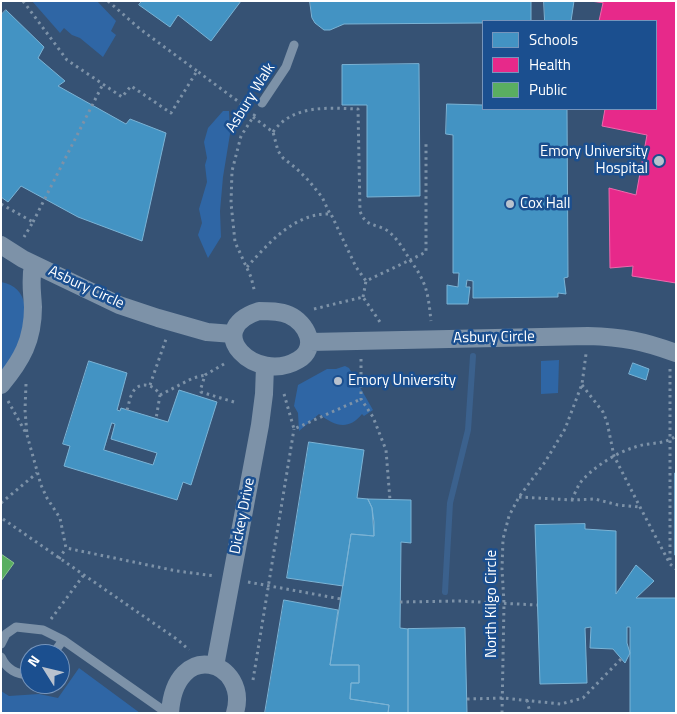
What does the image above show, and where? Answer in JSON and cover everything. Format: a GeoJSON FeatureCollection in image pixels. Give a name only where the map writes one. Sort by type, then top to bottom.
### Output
{"type":"FeatureCollection","features":[{"type":"Feature","properties":{"kind":"street","name":"Asbury Circle"},"geometry":{"type":"LineString","coordinates":[[8,249],[33,264],[126,308],[207,332],[233,334]]}},
{"type":"Feature","properties":{"kind":"street"},"geometry":{"type":"LineString","coordinates":[[3,391],[28,342],[32,323],[30,280],[33,264]]}},
{"type":"Feature","properties":{"kind":"street"},"geometry":{"type":"LineString","coordinates":[[259,310],[282,312],[291,316],[306,330],[310,342],[306,353],[299,360],[286,365],[265,366],[256,363],[241,353],[236,345],[233,334],[238,322],[246,315],[259,310]]}},
{"type":"Feature","properties":{"kind":"street","name":"Asbury Circle"},"geometry":{"type":"LineString","coordinates":[[310,342],[588,336],[619,337],[673,352]]}},
{"type":"Feature","properties":{"kind":"street","name":"Dickey Drive"},"geometry":{"type":"LineString","coordinates":[[210,664],[231,578],[260,425],[265,366]]}},
{"type":"Feature","properties":{"kind":"street"},"geometry":{"type":"LineString","coordinates":[[169,713],[173,692],[184,672],[210,664],[224,671],[235,687],[237,697],[236,713]]}},
{"type":"Feature","properties":{"kind":"lane","name":"Asbury Walk"},"geometry":{"type":"LineString","coordinates":[[262,103],[286,67],[294,45]]}},
{"type":"Feature","properties":{"kind":"lane"},"geometry":{"type":"LineString","coordinates":[[1,644],[6,634],[16,627],[43,630],[63,640],[169,713]]}},
{"type":"Feature","properties":{"kind":"lane"},"geometry":{"type":"LineString","coordinates":[[60,644],[63,640]]}},
{"type":"Feature","properties":{"kind":"lane"},"geometry":{"type":"LineString","coordinates":[[1,657],[11,670],[20,674]]}},
{"type":"Feature","properties":{"kind":"path"},"geometry":{"type":"LineString","coordinates":[[23,1],[67,60],[122,97],[131,86],[171,113],[196,70]]}},
{"type":"Feature","properties":{"kind":"path"},"geometry":{"type":"LineString","coordinates":[[108,1],[140,29],[243,105]]}},
{"type":"Feature","properties":{"kind":"path"},"geometry":{"type":"LineString","coordinates":[[8,249],[33,222],[103,84]]}},
{"type":"Feature","properties":{"kind":"path","name":"Asbury Walk"},"geometry":{"type":"LineString","coordinates":[[259,310],[251,277],[235,242],[230,203],[232,171],[241,136],[262,103]]}},
{"type":"Feature","properties":{"kind":"path"},"geometry":{"type":"LineString","coordinates":[[273,132],[285,119],[304,110],[319,108],[358,109],[360,211],[362,218],[370,224],[389,232],[401,245],[428,290],[431,324]]}},
{"type":"Feature","properties":{"kind":"path"},"geometry":{"type":"LineString","coordinates":[[252,117],[273,132],[278,152],[282,158],[297,168],[322,197],[356,267],[366,281],[364,297],[380,323]]}},
{"type":"Feature","properties":{"kind":"path"},"geometry":{"type":"LineString","coordinates":[[366,281],[426,252],[426,144]]}},
{"type":"Feature","properties":{"kind":"path"},"geometry":{"type":"LineString","coordinates":[[1,204],[33,222]]}},
{"type":"Feature","properties":{"kind":"path"},"geometry":{"type":"LineString","coordinates":[[247,267],[265,248],[299,221],[306,217],[331,214]]}},
{"type":"Feature","properties":{"kind":"path"},"geometry":{"type":"LineString","coordinates":[[311,310],[364,297]]}},
{"type":"Feature","properties":{"kind":"path","name":"North Kilgo Circle"},"geometry":{"type":"LineString","coordinates":[[502,713],[503,538],[509,516],[519,497],[545,462],[565,429],[582,384],[588,336]]}},
{"type":"Feature","properties":{"kind":"path"},"geometry":{"type":"LineString","coordinates":[[150,385],[166,338]]}},
{"type":"Feature","properties":{"kind":"path"},"geometry":{"type":"LineString","coordinates":[[361,340],[361,399],[373,417],[386,450],[390,500]]}},
{"type":"Feature","properties":{"kind":"path"},"geometry":{"type":"LineString","coordinates":[[670,564],[669,441],[673,352]]}},
{"type":"Feature","properties":{"kind":"path"},"geometry":{"type":"LineString","coordinates":[[160,396],[224,364]]}},
{"type":"Feature","properties":{"kind":"path"},"geometry":{"type":"LineString","coordinates":[[204,375],[201,392],[234,402]]}},
{"type":"Feature","properties":{"kind":"path"},"geometry":{"type":"LineString","coordinates":[[27,381],[25,410],[27,435],[37,473],[47,498],[60,518],[66,548],[59,559]]}},
{"type":"Feature","properties":{"kind":"path"},"geometry":{"type":"LineString","coordinates":[[582,384],[603,412],[614,456],[670,564],[676,569]]}},
{"type":"Feature","properties":{"kind":"path"},"geometry":{"type":"LineString","coordinates":[[127,410],[135,389],[144,385],[150,385],[154,387],[160,396],[156,418]]}},
{"type":"Feature","properties":{"kind":"path"},"geometry":{"type":"LineString","coordinates":[[3,391],[27,435]]}},
{"type":"Feature","properties":{"kind":"path"},"geometry":{"type":"LineString","coordinates":[[251,687],[294,429],[283,392]]}},
{"type":"Feature","properties":{"kind":"path"},"geometry":{"type":"LineString","coordinates":[[294,429],[361,399]]}},
{"type":"Feature","properties":{"kind":"path"},"geometry":{"type":"LineString","coordinates":[[572,500],[580,484],[592,472],[614,456],[636,446],[669,441],[676,436]]}},
{"type":"Feature","properties":{"kind":"path"},"geometry":{"type":"LineString","coordinates":[[1,503],[37,473]]}},
{"type":"Feature","properties":{"kind":"path"},"geometry":{"type":"LineString","coordinates":[[519,497],[572,500],[595,499],[640,508]]}},
{"type":"Feature","properties":{"kind":"path"},"geometry":{"type":"LineString","coordinates":[[3,520],[210,664]]}},
{"type":"Feature","properties":{"kind":"path"},"geometry":{"type":"LineString","coordinates":[[66,548],[177,571],[202,574]]}},
{"type":"Feature","properties":{"kind":"path"},"geometry":{"type":"LineString","coordinates":[[43,630],[83,576]]}},
{"type":"Feature","properties":{"kind":"path"},"geometry":{"type":"LineString","coordinates":[[231,578],[341,599]]}},
{"type":"Feature","properties":{"kind":"path"},"geometry":{"type":"LineString","coordinates":[[400,602],[459,601],[537,605]]}},
{"type":"Feature","properties":{"kind":"path"},"geometry":{"type":"LineString","coordinates":[[467,699],[503,698],[561,704],[583,698],[621,659]]}},
{"type":"Feature","properties":{"kind":"path"},"geometry":{"type":"LineString","coordinates":[[527,700],[530,713]]}},
{"type":"Feature","properties":{"kind":"shaded area"},"geometry":{"type":"Polygon","coordinates":[[[32,1],[97,1],[116,21],[111,31],[116,35],[103,57],[80,38],[72,35],[64,28],[60,33],[32,1]]]}},
{"type":"Feature","properties":{"kind":"shaded area"},"geometry":{"type":"Polygon","coordinates":[[[223,111],[229,111],[230,134],[220,211],[221,237],[208,258],[198,235],[202,223],[199,209],[207,182],[205,165],[207,158],[204,142],[208,128],[223,111]]]}},
{"type":"Feature","properties":{"kind":"shaded area"},"geometry":{"type":"Polygon","coordinates":[[[1,282],[10,285],[22,296],[25,322],[19,343],[1,373],[1,282]]]}},
{"type":"Feature","properties":{"kind":"shaded area"},"geometry":{"type":"Polygon","coordinates":[[[559,360],[558,393],[541,394],[541,361],[559,360]]]}},
{"type":"Feature","properties":{"kind":"shaded area"},"geometry":{"type":"Polygon","coordinates":[[[345,366],[349,368],[373,410],[364,416],[362,414],[352,423],[346,425],[336,424],[319,414],[299,431],[298,413],[294,406],[298,385],[327,369],[345,366]]]}},
{"type":"Feature","properties":{"kind":"shaded area"},"geometry":{"type":"Polygon","coordinates":[[[79,668],[140,713],[1,713],[1,691],[9,696],[39,694],[58,698],[61,694],[70,694],[70,681],[79,668]]]}},
{"type":"Feature","properties":{"kind":"building: Schools"},"geometry":{"type":"Polygon","coordinates":[[[142,1],[241,1],[211,41],[178,15],[170,27],[139,5],[142,1]]]}},
{"type":"Feature","properties":{"kind":"building: Schools"},"geometry":{"type":"Polygon","coordinates":[[[310,1],[531,1],[531,20],[482,20],[482,23],[344,24],[330,30],[324,30],[312,18],[310,1]]]}},
{"type":"Feature","properties":{"kind":"building: Schools"},"geometry":{"type":"Polygon","coordinates":[[[544,1],[574,1],[571,20],[545,20],[544,1]]]}},
{"type":"Feature","properties":{"kind":"building: Schools"},"geometry":{"type":"Polygon","coordinates":[[[6,10],[44,47],[38,58],[65,81],[58,86],[126,124],[130,119],[166,133],[142,241],[78,217],[21,186],[8,202],[1,197],[1,15],[6,10]]]}},
{"type":"Feature","properties":{"kind":"building: Schools"},"geometry":{"type":"Polygon","coordinates":[[[419,64],[420,196],[367,197],[367,105],[342,105],[342,65],[419,64]]]}},
{"type":"Feature","properties":{"kind":"building: Schools","name":"Cox Hall"},"geometry":{"type":"Polygon","coordinates":[[[447,104],[482,105],[482,110],[567,110],[568,277],[564,278],[566,294],[558,293],[558,297],[473,298],[473,281],[467,280],[466,287],[470,287],[468,304],[447,304],[447,285],[458,287],[459,273],[453,273],[453,135],[446,134],[447,104]]]}},
{"type":"Feature","properties":{"kind":"building: Schools"},"geometry":{"type":"Polygon","coordinates":[[[89,361],[127,373],[117,410],[120,411],[121,408],[168,422],[179,390],[217,402],[191,485],[183,482],[177,500],[64,466],[70,446],[63,444],[89,361]],[[112,423],[104,450],[153,465],[157,453],[111,439],[115,424],[112,423]]]}},
{"type":"Feature","properties":{"kind":"building: Schools"},"geometry":{"type":"Polygon","coordinates":[[[633,363],[649,369],[646,380],[629,374],[633,363]]]}},
{"type":"Feature","properties":{"kind":"building: Schools"},"geometry":{"type":"Polygon","coordinates":[[[309,442],[364,450],[357,498],[368,499],[372,508],[374,536],[351,534],[343,586],[287,578],[309,442]]]}},
{"type":"Feature","properties":{"kind":"building: Schools"},"geometry":{"type":"Polygon","coordinates":[[[676,473],[676,555],[675,555],[676,473]]]}},
{"type":"Feature","properties":{"kind":"building: Schools"},"geometry":{"type":"Polygon","coordinates":[[[368,499],[411,500],[411,543],[401,542],[400,628],[408,629],[408,713],[388,713],[389,705],[350,699],[351,683],[359,683],[359,665],[330,665],[351,534],[374,536],[372,508],[368,499]]]}},
{"type":"Feature","properties":{"kind":"building: Schools"},"geometry":{"type":"Polygon","coordinates":[[[585,524],[585,529],[616,531],[616,594],[636,565],[654,581],[636,598],[676,598],[676,713],[630,713],[630,653],[625,663],[613,649],[590,648],[591,627],[585,628],[587,683],[540,684],[535,525],[585,524]],[[627,627],[627,643],[630,653],[630,627],[627,627]]]}},
{"type":"Feature","properties":{"kind":"building: Schools"},"geometry":{"type":"Polygon","coordinates":[[[284,600],[338,610],[330,665],[359,665],[359,683],[351,683],[350,699],[389,705],[388,713],[265,713],[284,600]]]}},
{"type":"Feature","properties":{"kind":"building: Schools"},"geometry":{"type":"Polygon","coordinates":[[[465,628],[467,713],[408,713],[408,629],[465,628]]]}},
{"type":"Feature","properties":{"kind":"building: Health","name":"Emory University Hospital"},"geometry":{"type":"Polygon","coordinates":[[[590,1],[676,1],[676,283],[632,276],[633,266],[610,268],[609,188],[636,195],[647,135],[602,126],[605,110],[657,110],[657,20],[599,20],[603,3],[590,1]]]}},
{"type":"Feature","properties":{"kind":"building: Public"},"geometry":{"type":"Polygon","coordinates":[[[1,554],[14,563],[1,581],[1,554]]]}},
{"type":"Feature","properties":{"kind":"waterway"},"geometry":{"type":"LineString","coordinates":[[445,592],[450,503],[468,430],[473,356]]}},
{"type":"Feature","properties":{"kind":"place","name":"Emory University Hospital"},"geometry":{"type":"Point","coordinates":[659,161]}},
{"type":"Feature","properties":{"kind":"place","name":"Cox Hall"},"geometry":{"type":"Point","coordinates":[510,204]}},
{"type":"Feature","properties":{"kind":"place","name":"Emory University"},"geometry":{"type":"Point","coordinates":[338,381]}}]}
